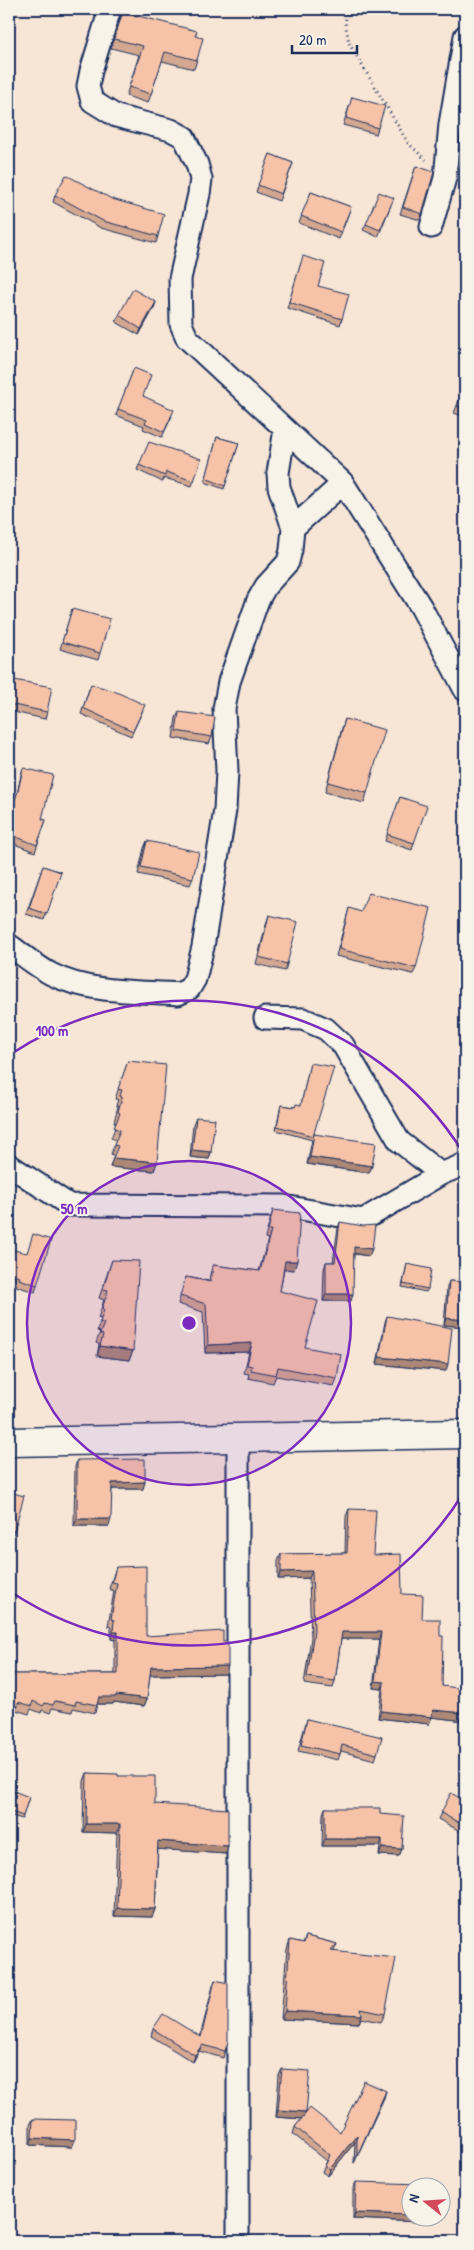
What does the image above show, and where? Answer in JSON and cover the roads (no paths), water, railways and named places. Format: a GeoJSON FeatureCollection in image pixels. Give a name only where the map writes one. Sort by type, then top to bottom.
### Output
{"type":"FeatureCollection","features":[{"type":"Feature","properties":{"kind":"main road"},"geometry":{"type":"LineString","coordinates":[[9,1442],[465,1434]]}},
{"type":"Feature","properties":{"kind":"street"},"geometry":{"type":"LineString","coordinates":[[110,9],[88,86],[92,102],[116,116],[171,130],[184,137],[201,179],[180,279],[181,324],[187,338],[343,483],[421,607],[465,690]]}},
{"type":"Feature","properties":{"kind":"street"},"geometry":{"type":"LineString","coordinates":[[431,227],[457,129],[465,36]]}},
{"type":"Feature","properties":{"kind":"street"},"geometry":{"type":"LineString","coordinates":[[9,945],[50,973],[68,981],[101,988],[178,994],[189,989],[195,979],[203,947],[225,810],[228,771],[224,709],[229,682],[258,600],[266,586],[288,562],[293,528],[279,487],[278,473],[285,429]]}},
{"type":"Feature","properties":{"kind":"street"},"geometry":{"type":"LineString","coordinates":[[293,528],[343,483]]}},
{"type":"Feature","properties":{"kind":"street"},"geometry":{"type":"LineString","coordinates":[[265,1018],[303,1019],[326,1029],[343,1045],[399,1141],[440,1174]]}},
{"type":"Feature","properties":{"kind":"street"},"geometry":{"type":"LineString","coordinates":[[9,1165],[69,1205],[284,1206],[363,1220],[440,1174],[465,1164]]}},
{"type":"Feature","properties":{"kind":"street"},"geometry":{"type":"LineString","coordinates":[[238,1438],[238,2241]]}}]}
